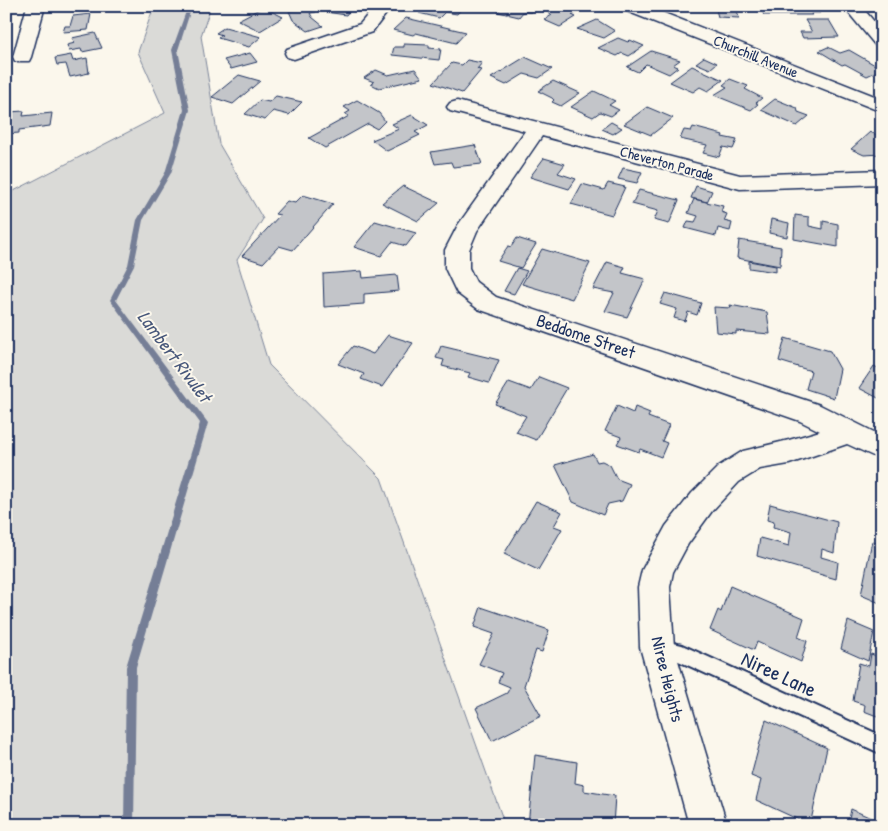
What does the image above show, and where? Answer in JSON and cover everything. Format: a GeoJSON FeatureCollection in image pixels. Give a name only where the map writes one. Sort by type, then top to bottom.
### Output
{"type":"FeatureCollection","features":[{"type":"Feature","properties":{"kind":"street"},"geometry":{"type":"LineString","coordinates":[[22,57],[36,6]]}},
{"type":"Feature","properties":{"kind":"street"},"geometry":{"type":"LineString","coordinates":[[294,53],[366,28],[384,6]]}},
{"type":"Feature","properties":{"kind":"street","name":"Churchill Avenue"},"geometry":{"type":"LineString","coordinates":[[630,6],[880,106]]}},
{"type":"Feature","properties":{"kind":"street"},"geometry":{"type":"LineString","coordinates":[[851,6],[882,42]]}},
{"type":"Feature","properties":{"kind":"street","name":"Cheverton Parade"},"geometry":{"type":"LineString","coordinates":[[458,107],[740,182],[882,177]]}},
{"type":"Feature","properties":{"kind":"street","name":"Beddome Street"},"geometry":{"type":"LineString","coordinates":[[537,128],[466,230],[457,250],[457,268],[466,288],[487,303],[810,413],[882,449]]}},
{"type":"Feature","properties":{"kind":"street","name":"Niree Heights"},"geometry":{"type":"LineString","coordinates":[[708,825],[657,647],[654,587],[658,570],[678,535],[702,502],[729,474],[753,459],[789,452],[850,432]]}},
{"type":"Feature","properties":{"kind":"lane","name":"Niree Lane"},"geometry":{"type":"LineString","coordinates":[[657,647],[676,652],[882,745]]}},
{"type":"Feature","properties":{"kind":"shaded area"},"geometry":{"type":"Polygon","coordinates":[[[154,6],[211,6],[201,36],[219,144],[263,219],[237,260],[269,365],[381,478],[505,825],[6,825],[6,195],[165,113],[138,52],[154,6]]]}},
{"type":"Feature","properties":{"kind":"building"},"geometry":{"type":"Polygon","coordinates":[[[353,6],[346,15],[326,12],[327,8],[322,7],[353,6]]]}},
{"type":"Feature","properties":{"kind":"building"},"geometry":{"type":"Polygon","coordinates":[[[426,6],[464,6],[457,14],[445,12],[439,18],[419,13],[426,6]]]}},
{"type":"Feature","properties":{"kind":"building"},"geometry":{"type":"Polygon","coordinates":[[[503,6],[537,6],[531,12],[523,12],[519,17],[498,12],[503,6]]]}},
{"type":"Feature","properties":{"kind":"building"},"geometry":{"type":"Polygon","coordinates":[[[546,6],[565,6],[578,12],[572,15],[576,17],[560,27],[544,20],[552,15],[548,13],[552,11],[543,8],[546,6]]]}},
{"type":"Feature","properties":{"kind":"building"},"geometry":{"type":"Polygon","coordinates":[[[715,6],[736,6],[739,18],[718,17],[715,6]]]}},
{"type":"Feature","properties":{"kind":"building"},"geometry":{"type":"Polygon","coordinates":[[[767,6],[820,6],[822,10],[818,10],[820,13],[811,13],[812,15],[764,15],[761,10],[768,10],[767,6]]]}},
{"type":"Feature","properties":{"kind":"building"},"geometry":{"type":"Polygon","coordinates":[[[263,7],[283,17],[260,31],[238,20],[263,7]]]}},
{"type":"Feature","properties":{"kind":"building"},"geometry":{"type":"Polygon","coordinates":[[[314,7],[316,12],[310,13],[323,26],[308,31],[293,20],[289,11],[314,7]]]}},
{"type":"Feature","properties":{"kind":"building"},"geometry":{"type":"Polygon","coordinates":[[[91,14],[88,30],[63,32],[65,26],[70,26],[73,16],[91,14]]]}},
{"type":"Feature","properties":{"kind":"building"},"geometry":{"type":"Polygon","coordinates":[[[406,18],[466,32],[456,43],[416,33],[413,35],[393,30],[406,18]]]}},
{"type":"Feature","properties":{"kind":"building"},"geometry":{"type":"Polygon","coordinates":[[[597,20],[615,31],[604,38],[577,29],[597,20]]]}},
{"type":"Feature","properties":{"kind":"building"},"geometry":{"type":"Polygon","coordinates":[[[805,20],[829,20],[839,37],[803,38],[800,32],[812,32],[805,20]]]}},
{"type":"Feature","properties":{"kind":"building"},"geometry":{"type":"Polygon","coordinates":[[[225,27],[261,37],[249,47],[218,38],[222,35],[216,33],[225,27]]]}},
{"type":"Feature","properties":{"kind":"building"},"geometry":{"type":"Polygon","coordinates":[[[95,33],[102,48],[82,52],[81,49],[69,51],[67,45],[75,43],[72,38],[95,33]]]}},
{"type":"Feature","properties":{"kind":"building"},"geometry":{"type":"Polygon","coordinates":[[[618,38],[628,42],[630,40],[644,46],[629,56],[622,53],[617,56],[598,48],[618,38]]]}},
{"type":"Feature","properties":{"kind":"building"},"geometry":{"type":"Polygon","coordinates":[[[404,44],[429,45],[429,48],[441,49],[439,60],[392,55],[394,47],[404,47],[404,44]]]}},
{"type":"Feature","properties":{"kind":"building"},"geometry":{"type":"Polygon","coordinates":[[[828,47],[840,53],[849,50],[882,69],[867,76],[845,64],[842,65],[819,51],[828,47]]]}},
{"type":"Feature","properties":{"kind":"building"},"geometry":{"type":"Polygon","coordinates":[[[651,51],[680,60],[673,65],[678,67],[669,74],[646,64],[638,72],[627,67],[651,51]]]}},
{"type":"Feature","properties":{"kind":"building"},"geometry":{"type":"Polygon","coordinates":[[[250,53],[257,62],[231,69],[224,60],[250,53]]]}},
{"type":"Feature","properties":{"kind":"building"},"geometry":{"type":"Polygon","coordinates":[[[71,55],[73,61],[87,58],[89,73],[70,77],[66,64],[57,65],[55,58],[71,55]]]}},
{"type":"Feature","properties":{"kind":"building"},"geometry":{"type":"Polygon","coordinates":[[[525,57],[552,69],[539,78],[524,74],[506,85],[491,78],[525,57]]]}},
{"type":"Feature","properties":{"kind":"building"},"geometry":{"type":"Polygon","coordinates":[[[704,57],[717,63],[710,69],[696,63],[704,57]]]}},
{"type":"Feature","properties":{"kind":"building"},"geometry":{"type":"Polygon","coordinates":[[[467,60],[482,63],[477,69],[481,70],[462,93],[433,83],[452,63],[462,65],[467,60]]]}},
{"type":"Feature","properties":{"kind":"building"},"geometry":{"type":"Polygon","coordinates":[[[692,66],[723,80],[708,91],[700,87],[693,92],[670,82],[692,66]]]}},
{"type":"Feature","properties":{"kind":"building"},"geometry":{"type":"Polygon","coordinates":[[[415,69],[422,78],[379,88],[371,84],[374,82],[364,78],[376,70],[388,75],[415,69]]]}},
{"type":"Feature","properties":{"kind":"building"},"geometry":{"type":"Polygon","coordinates":[[[239,75],[260,81],[233,104],[212,97],[239,75]]]}},
{"type":"Feature","properties":{"kind":"building"},"geometry":{"type":"Polygon","coordinates":[[[730,79],[748,86],[745,89],[762,98],[756,103],[758,104],[751,110],[714,95],[727,87],[723,85],[730,79]]]}},
{"type":"Feature","properties":{"kind":"building"},"geometry":{"type":"Polygon","coordinates":[[[553,81],[580,93],[561,106],[552,102],[554,100],[552,98],[538,91],[553,81]]]}},
{"type":"Feature","properties":{"kind":"building"},"geometry":{"type":"Polygon","coordinates":[[[594,91],[615,101],[609,105],[619,110],[611,116],[600,112],[593,117],[571,107],[594,91]]]}},
{"type":"Feature","properties":{"kind":"building"},"geometry":{"type":"Polygon","coordinates":[[[276,96],[302,102],[289,115],[273,111],[265,120],[245,114],[260,100],[269,102],[276,96]]]}},
{"type":"Feature","properties":{"kind":"building"},"geometry":{"type":"Polygon","coordinates":[[[775,99],[797,108],[798,112],[809,116],[797,126],[761,110],[775,99]]]}},
{"type":"Feature","properties":{"kind":"building"},"geometry":{"type":"Polygon","coordinates":[[[357,100],[379,113],[385,121],[377,129],[368,124],[325,148],[309,138],[349,116],[345,114],[350,111],[344,107],[357,100]]]}},
{"type":"Feature","properties":{"kind":"building"},"geometry":{"type":"Polygon","coordinates":[[[647,107],[673,118],[651,135],[624,124],[647,107]]]}},
{"type":"Feature","properties":{"kind":"building"},"geometry":{"type":"Polygon","coordinates":[[[24,111],[23,116],[52,113],[50,126],[19,130],[19,133],[6,134],[9,112],[24,111]]]}},
{"type":"Feature","properties":{"kind":"building"},"geometry":{"type":"Polygon","coordinates":[[[412,115],[428,125],[415,132],[420,135],[387,151],[372,140],[399,129],[392,124],[412,115]]]}},
{"type":"Feature","properties":{"kind":"building"},"geometry":{"type":"Polygon","coordinates":[[[611,122],[622,128],[613,134],[602,129],[611,122]]]}},
{"type":"Feature","properties":{"kind":"building"},"geometry":{"type":"Polygon","coordinates":[[[693,127],[737,140],[733,149],[723,147],[719,157],[703,153],[707,145],[680,139],[684,130],[691,131],[693,127]]]}},
{"type":"Feature","properties":{"kind":"building"},"geometry":{"type":"Polygon","coordinates":[[[870,132],[882,137],[882,154],[864,155],[851,149],[870,132]]]}},
{"type":"Feature","properties":{"kind":"building"},"geometry":{"type":"Polygon","coordinates":[[[475,145],[482,164],[453,167],[451,162],[435,164],[431,152],[475,145]]]}},
{"type":"Feature","properties":{"kind":"building"},"geometry":{"type":"Polygon","coordinates":[[[544,158],[565,164],[558,173],[576,179],[569,189],[530,177],[544,158]]]}},
{"type":"Feature","properties":{"kind":"building"},"geometry":{"type":"Polygon","coordinates":[[[623,168],[642,172],[637,183],[618,179],[623,168]]]}},
{"type":"Feature","properties":{"kind":"building"},"geometry":{"type":"Polygon","coordinates":[[[608,183],[625,187],[612,215],[571,204],[582,184],[604,190],[608,183]]]}},
{"type":"Feature","properties":{"kind":"building"},"geometry":{"type":"Polygon","coordinates":[[[403,186],[439,203],[418,221],[382,203],[403,186]]]}},
{"type":"Feature","properties":{"kind":"building"},"geometry":{"type":"Polygon","coordinates":[[[696,186],[712,191],[707,202],[691,198],[696,186]]]}},
{"type":"Feature","properties":{"kind":"building"},"geometry":{"type":"Polygon","coordinates":[[[639,190],[679,200],[669,224],[654,220],[658,211],[632,204],[639,190]]]}},
{"type":"Feature","properties":{"kind":"building"},"geometry":{"type":"Polygon","coordinates":[[[303,195],[333,204],[293,250],[279,246],[263,263],[242,256],[280,215],[275,214],[287,201],[295,203],[303,195]]]}},
{"type":"Feature","properties":{"kind":"building"},"geometry":{"type":"Polygon","coordinates":[[[694,199],[723,206],[721,212],[727,214],[724,221],[732,223],[730,231],[718,228],[716,236],[685,228],[688,221],[695,222],[698,216],[688,213],[694,199]]]}},
{"type":"Feature","properties":{"kind":"building"},"geometry":{"type":"Polygon","coordinates":[[[795,215],[809,217],[809,226],[823,229],[823,221],[838,224],[838,247],[794,239],[795,215]]]}},
{"type":"Feature","properties":{"kind":"building"},"geometry":{"type":"Polygon","coordinates":[[[771,219],[789,223],[787,237],[769,233],[771,219]]]}},
{"type":"Feature","properties":{"kind":"building"},"geometry":{"type":"Polygon","coordinates":[[[375,221],[416,233],[406,246],[392,242],[381,256],[354,247],[375,221]]]}},
{"type":"Feature","properties":{"kind":"building"},"geometry":{"type":"Polygon","coordinates":[[[517,238],[536,244],[521,268],[498,261],[508,246],[511,247],[517,238]]]}},
{"type":"Feature","properties":{"kind":"building"},"geometry":{"type":"Polygon","coordinates":[[[739,240],[781,247],[780,266],[737,258],[739,240]]]}},
{"type":"Feature","properties":{"kind":"building"},"geometry":{"type":"Polygon","coordinates":[[[542,249],[590,263],[572,299],[522,284],[542,249]]]}},
{"type":"Feature","properties":{"kind":"building"},"geometry":{"type":"Polygon","coordinates":[[[749,261],[776,266],[776,272],[749,268],[749,261]]]}},
{"type":"Feature","properties":{"kind":"building"},"geometry":{"type":"Polygon","coordinates":[[[607,262],[625,267],[622,273],[645,279],[627,317],[605,311],[614,293],[593,289],[607,262]]]}},
{"type":"Feature","properties":{"kind":"building"},"geometry":{"type":"Polygon","coordinates":[[[517,268],[527,271],[514,294],[504,291],[517,268]]]}},
{"type":"Feature","properties":{"kind":"building"},"geometry":{"type":"Polygon","coordinates":[[[362,271],[363,278],[397,275],[399,291],[364,294],[364,304],[324,307],[323,274],[362,271]]]}},
{"type":"Feature","properties":{"kind":"building"},"geometry":{"type":"Polygon","coordinates":[[[665,293],[701,303],[697,315],[688,312],[685,321],[674,318],[677,309],[660,304],[665,293]]]}},
{"type":"Feature","properties":{"kind":"building"},"geometry":{"type":"Polygon","coordinates":[[[730,305],[767,312],[770,334],[736,331],[736,334],[716,332],[714,307],[731,308],[730,305]]]}},
{"type":"Feature","properties":{"kind":"building"},"geometry":{"type":"Polygon","coordinates":[[[388,335],[413,343],[382,387],[361,379],[364,374],[338,364],[353,346],[373,354],[388,335]]]}},
{"type":"Feature","properties":{"kind":"building"},"geometry":{"type":"Polygon","coordinates":[[[785,338],[830,351],[840,369],[834,398],[806,389],[811,371],[779,361],[785,338]]]}},
{"type":"Feature","properties":{"kind":"building"},"geometry":{"type":"Polygon","coordinates":[[[441,346],[499,360],[489,383],[468,377],[470,373],[442,366],[444,360],[436,358],[441,346]]]}},
{"type":"Feature","properties":{"kind":"building"},"geometry":{"type":"Polygon","coordinates":[[[874,366],[882,370],[882,400],[859,388],[874,366]]]}},
{"type":"Feature","properties":{"kind":"building"},"geometry":{"type":"Polygon","coordinates":[[[539,377],[567,388],[536,440],[516,432],[526,416],[495,404],[509,382],[531,390],[539,377]]]}},
{"type":"Feature","properties":{"kind":"building"},"geometry":{"type":"Polygon","coordinates":[[[617,406],[633,413],[635,407],[650,413],[648,417],[669,425],[662,441],[667,443],[661,457],[640,449],[639,452],[617,444],[621,437],[605,431],[617,406]]]}},
{"type":"Feature","properties":{"kind":"building"},"geometry":{"type":"Polygon","coordinates":[[[593,454],[597,462],[602,461],[610,465],[617,479],[630,484],[622,501],[608,504],[603,515],[573,502],[555,465],[593,454]]]}},
{"type":"Feature","properties":{"kind":"building"},"geometry":{"type":"Polygon","coordinates":[[[536,501],[562,512],[554,526],[562,529],[538,570],[504,554],[536,501]]]}},
{"type":"Feature","properties":{"kind":"building"},"geometry":{"type":"Polygon","coordinates":[[[770,504],[837,522],[834,553],[822,549],[821,557],[838,562],[836,579],[757,556],[760,538],[789,546],[791,532],[773,527],[774,522],[767,520],[770,504]]]}},
{"type":"Feature","properties":{"kind":"building"},"geometry":{"type":"Polygon","coordinates":[[[872,541],[882,545],[882,604],[861,595],[872,541]]]}},
{"type":"Feature","properties":{"kind":"building"},"geometry":{"type":"Polygon","coordinates":[[[730,586],[804,618],[798,637],[807,641],[801,662],[757,642],[754,650],[710,630],[718,610],[721,612],[730,586]]]}},
{"type":"Feature","properties":{"kind":"building"},"geometry":{"type":"Polygon","coordinates":[[[481,607],[549,630],[542,652],[536,650],[524,686],[541,716],[492,741],[476,708],[507,693],[510,687],[498,682],[502,673],[479,664],[494,634],[474,627],[481,607]]]}},
{"type":"Feature","properties":{"kind":"building"},"geometry":{"type":"Polygon","coordinates":[[[848,621],[874,632],[868,661],[841,649],[848,621]]]}},
{"type":"Feature","properties":{"kind":"building"},"geometry":{"type":"Polygon","coordinates":[[[871,654],[882,658],[882,718],[864,711],[865,705],[853,701],[859,663],[869,666],[871,654]]]}},
{"type":"Feature","properties":{"kind":"building"},"geometry":{"type":"Polygon","coordinates":[[[766,720],[827,748],[810,825],[756,800],[761,780],[751,776],[766,720]]]}},
{"type":"Feature","properties":{"kind":"building"},"geometry":{"type":"Polygon","coordinates":[[[535,755],[577,762],[575,783],[584,785],[584,791],[615,796],[613,825],[566,819],[566,825],[528,825],[535,755]]]}},
{"type":"Feature","properties":{"kind":"building"},"geometry":{"type":"Polygon","coordinates":[[[851,809],[882,823],[882,825],[848,825],[851,809]]]}},
{"type":"Feature","properties":{"kind":"waterway","name":"Lambert Rivulet"},"geometry":{"type":"LineString","coordinates":[[129,825],[131,667],[204,423],[113,300],[131,265],[140,220],[168,173],[187,110],[175,50],[190,6]]}}]}
